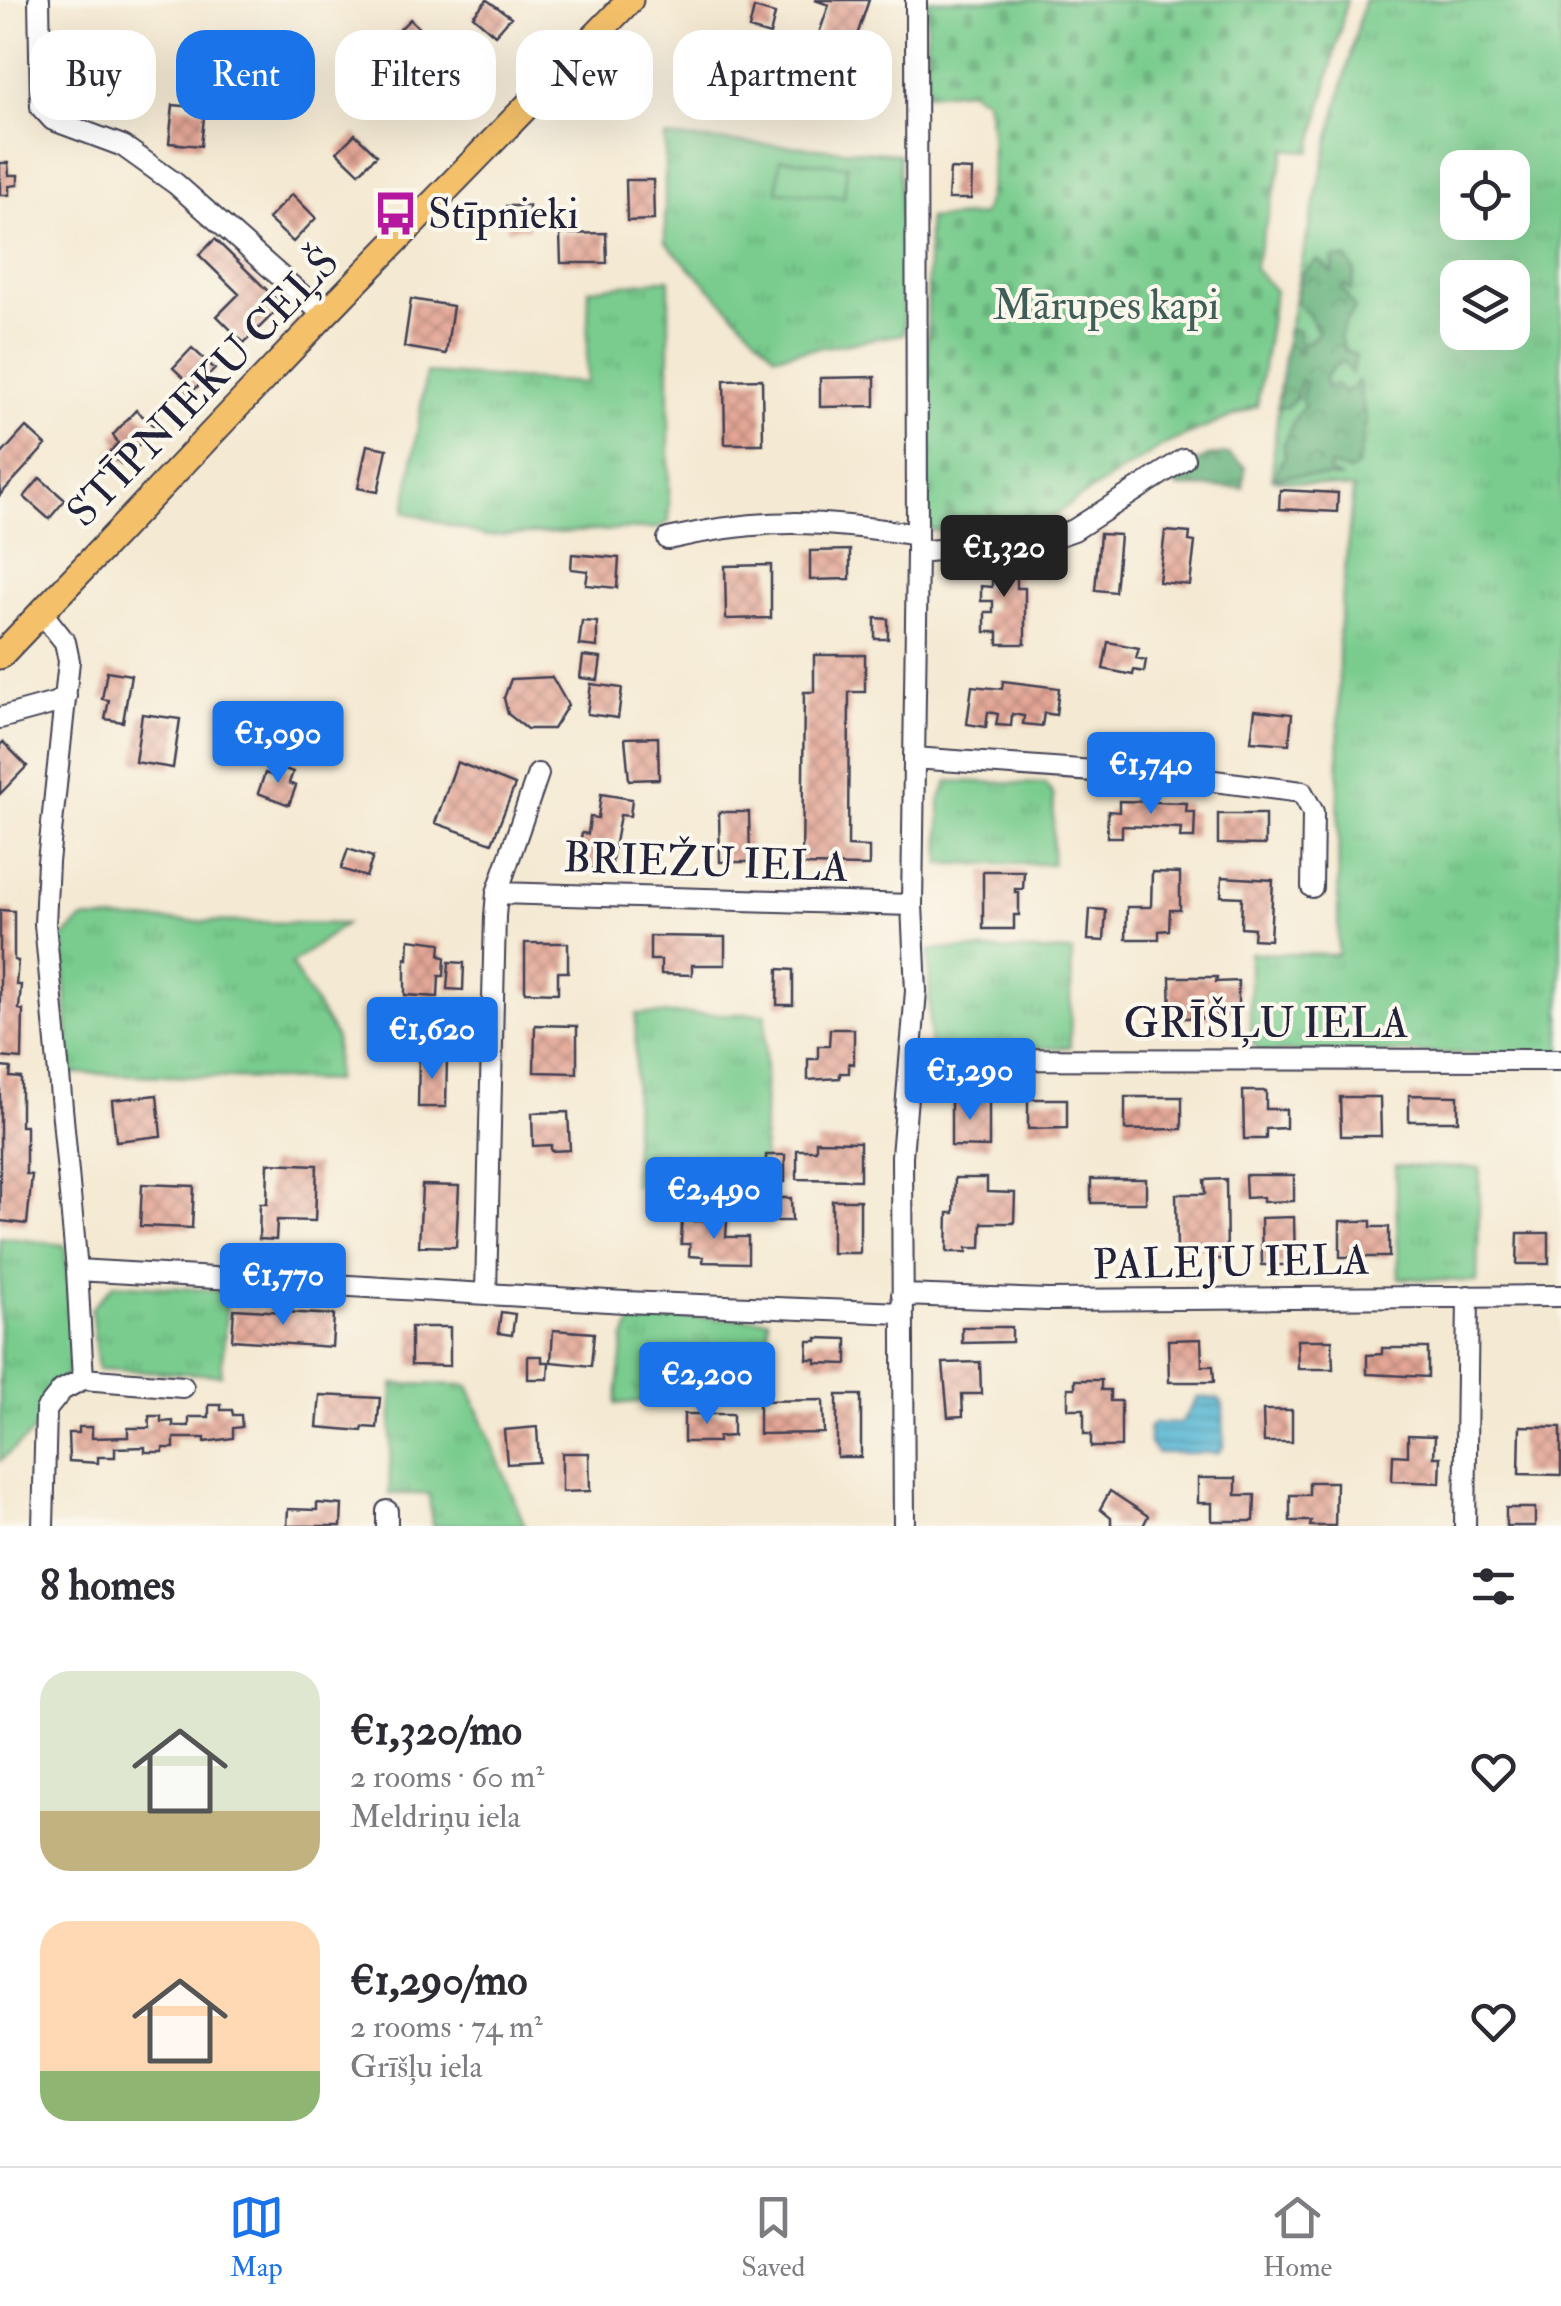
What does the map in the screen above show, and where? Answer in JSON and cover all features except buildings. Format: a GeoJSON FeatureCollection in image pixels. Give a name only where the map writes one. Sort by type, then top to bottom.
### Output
{"type":"FeatureCollection","features":[{"type":"Feature","properties":{"kind":"main road","name":"STĪPNIEKU CEĻŠ"},"geometry":{"type":"LineString","coordinates":[[0,656],[324,314],[630,0]]}},
{"type":"Feature","properties":{"kind":"street"},"geometry":{"type":"LineString","coordinates":[[39,0],[38,88],[41,107],[52,120],[124,146],[176,184],[324,314]]}},
{"type":"Feature","properties":{"kind":"street"},"geometry":{"type":"LineString","coordinates":[[904,1526],[902,1156],[916,991],[912,905],[917,544],[916,0]]}},
{"type":"Feature","properties":{"kind":"street"},"geometry":{"type":"LineString","coordinates":[[668,539],[719,527],[794,521],[836,522],[917,544],[1046,540],[1074,530],[1184,459]]}},
{"type":"Feature","properties":{"kind":"street"},"geometry":{"type":"LineString","coordinates":[[42,612],[65,642],[69,661],[45,924],[77,1270],[83,1379]]}},
{"type":"Feature","properties":{"kind":"street"},"geometry":{"type":"LineString","coordinates":[[0,718],[55,703],[66,696]]}},
{"type":"Feature","properties":{"kind":"street"},"geometry":{"type":"LineString","coordinates":[[914,758],[1190,778],[1302,792],[1313,812],[1312,887]]}},
{"type":"Feature","properties":{"kind":"street"},"geometry":{"type":"LineString","coordinates":[[486,1292],[497,893],[538,774]]}},
{"type":"Feature","properties":{"kind":"street","name":"BRIEŽU IELA"},"geometry":{"type":"LineString","coordinates":[[497,893],[912,905]]}},
{"type":"Feature","properties":{"kind":"street","name":"GRĪŠĻU IELA"},"geometry":{"type":"LineString","coordinates":[[911,1059],[1561,1060]]}},
{"type":"Feature","properties":{"kind":"street","name":"PALEJU IELA"},"geometry":{"type":"LineString","coordinates":[[77,1270],[625,1302],[902,1304],[1561,1296]]}},
{"type":"Feature","properties":{"kind":"street"},"geometry":{"type":"LineString","coordinates":[[1465,1526],[1468,1296]]}},
{"type":"Feature","properties":{"kind":"street"},"geometry":{"type":"LineString","coordinates":[[43,1526],[46,1410],[62,1390],[83,1379],[183,1386]]}},
{"type":"Feature","properties":{"kind":"green space","name":"Mārupes kapi"},"geometry":{"type":"Polygon","coordinates":[[[927,0],[1347,0],[1311,152],[1286,149],[1254,268],[1275,291],[1257,406],[1166,444],[1037,528],[991,535],[927,530],[928,219],[982,215],[992,157],[985,99],[967,90],[926,94],[927,0]]]}},
{"type":"Feature","properties":{"kind":"green space"},"geometry":{"type":"Polygon","coordinates":[[[1364,0],[1561,0],[1561,1054],[1261,1052],[1250,1040],[1250,953],[1338,955],[1339,633],[1353,489],[1272,479],[1285,358],[1320,178],[1364,0]]]}},
{"type":"Feature","properties":{"kind":"green space"},"geometry":{"type":"Polygon","coordinates":[[[665,137],[899,154],[904,334],[775,355],[665,242],[665,137]]]}},
{"type":"Feature","properties":{"kind":"green space"},"geometry":{"type":"Polygon","coordinates":[[[780,159],[847,166],[844,197],[777,191],[780,159]]]}},
{"type":"Feature","properties":{"kind":"green space"},"geometry":{"type":"Polygon","coordinates":[[[1333,258],[1347,258],[1355,272],[1351,291],[1345,285],[1341,287],[1355,309],[1340,339],[1345,350],[1356,355],[1351,373],[1344,362],[1325,377],[1327,388],[1335,384],[1342,391],[1353,389],[1358,381],[1366,421],[1358,465],[1350,471],[1330,466],[1329,473],[1342,478],[1274,478],[1285,456],[1283,443],[1305,406],[1301,399],[1306,383],[1300,380],[1297,397],[1287,407],[1277,407],[1288,329],[1299,331],[1297,354],[1302,352],[1302,342],[1310,342],[1318,333],[1296,301],[1299,283],[1318,260],[1333,273],[1333,258]]]}},
{"type":"Feature","properties":{"kind":"green space"},"geometry":{"type":"Polygon","coordinates":[[[669,279],[669,522],[658,528],[486,536],[405,512],[426,373],[586,383],[589,289],[669,279]]]}},
{"type":"Feature","properties":{"kind":"green space"},"geometry":{"type":"Polygon","coordinates":[[[1228,454],[1245,467],[1243,488],[1176,487],[1169,476],[1208,456],[1228,454]]]}},
{"type":"Feature","properties":{"kind":"green space"},"geometry":{"type":"Polygon","coordinates":[[[948,781],[1045,784],[1054,796],[1052,864],[941,864],[940,800],[948,781]]]}},
{"type":"Feature","properties":{"kind":"green space"},"geometry":{"type":"Polygon","coordinates":[[[83,919],[345,924],[291,964],[336,1038],[335,1081],[70,1073],[63,938],[83,919]]]}},
{"type":"Feature","properties":{"kind":"green space"},"geometry":{"type":"Polygon","coordinates":[[[929,951],[1072,952],[1070,1047],[930,1052],[929,951]]]}},
{"type":"Feature","properties":{"kind":"green space"},"geometry":{"type":"Polygon","coordinates":[[[636,1014],[766,1014],[763,1188],[633,1185],[636,1014]]]}},
{"type":"Feature","properties":{"kind":"green space"},"geometry":{"type":"Polygon","coordinates":[[[1395,1166],[1480,1168],[1477,1282],[1399,1278],[1395,1166]]]}},
{"type":"Feature","properties":{"kind":"green space"},"geometry":{"type":"Polygon","coordinates":[[[0,1237],[65,1245],[74,1359],[37,1429],[0,1461],[0,1237]]]}},
{"type":"Feature","properties":{"kind":"green space"},"geometry":{"type":"Polygon","coordinates":[[[114,1284],[228,1291],[221,1375],[98,1369],[91,1309],[114,1284]]]}},
{"type":"Feature","properties":{"kind":"green space"},"geometry":{"type":"Polygon","coordinates":[[[634,1317],[768,1319],[767,1388],[616,1404],[624,1340],[634,1317]]]}},
{"type":"Feature","properties":{"kind":"green space"},"geometry":{"type":"Polygon","coordinates":[[[393,1384],[468,1385],[525,1526],[432,1526],[429,1494],[389,1494],[393,1384]]]}},
{"type":"Feature","properties":{"kind":"water"},"geometry":{"type":"Polygon","coordinates":[[[1198,1397],[1218,1399],[1223,1404],[1224,1445],[1218,1453],[1157,1453],[1150,1444],[1148,1428],[1155,1423],[1180,1424],[1198,1397]]]}},
{"type":"Feature","properties":{"kind":"place","name":"Stīpnieki"},"geometry":{"type":"Point","coordinates":[395,213]}}]}
